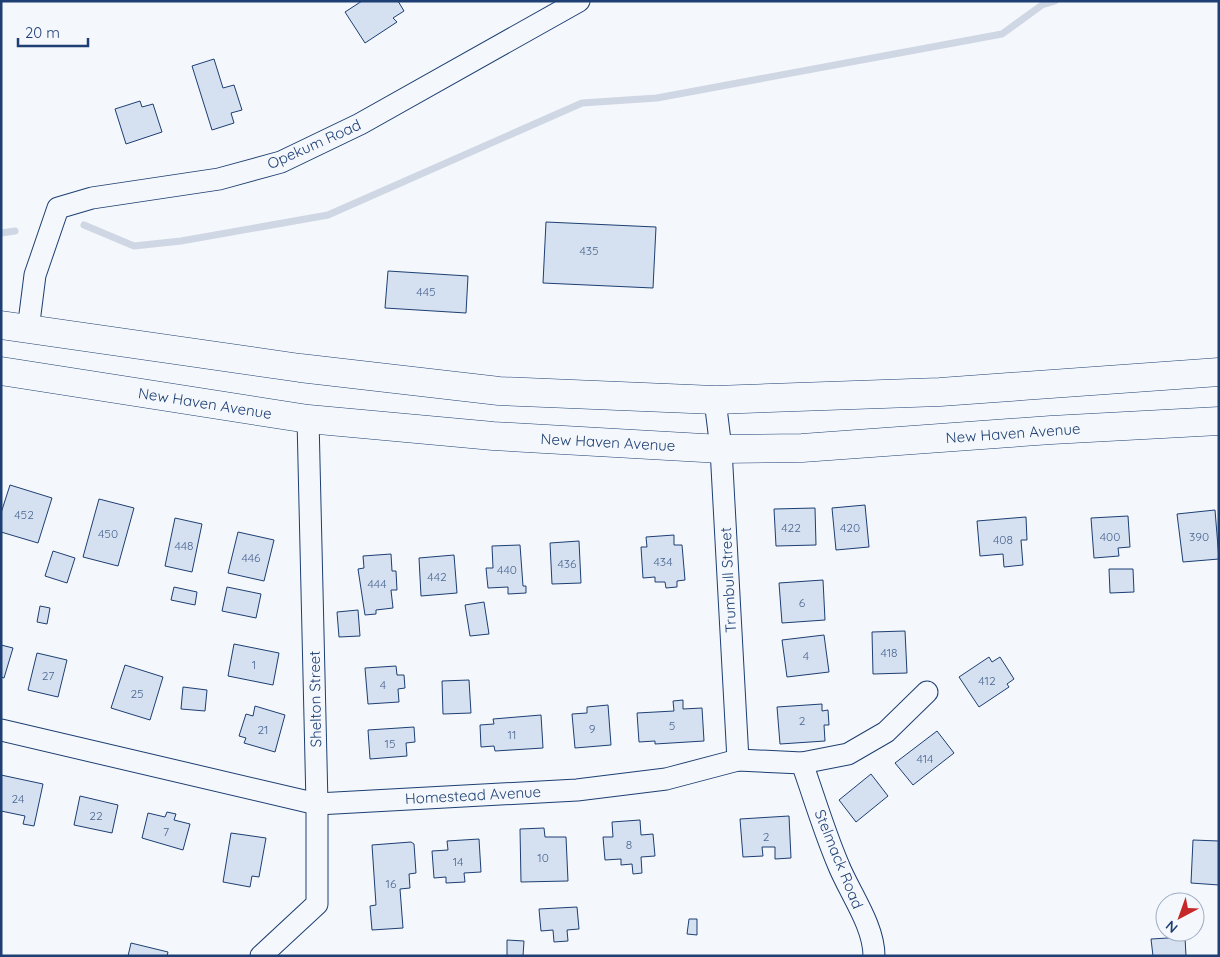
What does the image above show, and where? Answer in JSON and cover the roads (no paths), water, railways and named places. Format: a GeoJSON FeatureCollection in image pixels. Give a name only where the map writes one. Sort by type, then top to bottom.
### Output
{"type":"FeatureCollection","features":[{"type":"Feature","properties":{"kind":"highway"},"geometry":{"type":"LineString","coordinates":[[1,325],[300,368],[500,391],[715,400],[940,392],[1219,372]]}},
{"type":"Feature","properties":{"kind":"highway","name":"New Haven Avenue"},"geometry":{"type":"LineString","coordinates":[[1,371],[308,419],[493,436],[722,449],[802,448],[1090,427],[1219,421]]}},
{"type":"Feature","properties":{"kind":"street","name":"Opekum Road"},"geometry":{"type":"LineString","coordinates":[[28,330],[35,275],[58,208],[92,198],[219,179],[281,162],[360,124],[579,1]]}},
{"type":"Feature","properties":{"kind":"street","name":"Trumbull Street"},"geometry":{"type":"LineString","coordinates":[[715,400],[722,449],[738,760]]}},
{"type":"Feature","properties":{"kind":"street","name":"Shelton Street"},"geometry":{"type":"LineString","coordinates":[[261,956],[317,904],[317,804],[308,419]]}},
{"type":"Feature","properties":{"kind":"street","name":"Homestead Avenue"},"geometry":{"type":"LineString","coordinates":[[1,730],[317,804],[577,790],[666,779],[738,760],[802,763],[848,754],[886,732],[927,692]]}},
{"type":"Feature","properties":{"kind":"street","name":"Stelmack Road"},"geometry":{"type":"LineString","coordinates":[[802,763],[838,865],[858,906],[874,947],[874,956]]}},
{"type":"Feature","properties":{"kind":"waterway"},"geometry":{"type":"LineString","coordinates":[[84,225],[134,246],[181,241],[328,215],[582,103],[657,98],[1002,34],[1042,5],[1055,1]]}},
{"type":"Feature","properties":{"kind":"waterway"},"geometry":{"type":"LineString","coordinates":[[1,233],[15,231]]}}]}
